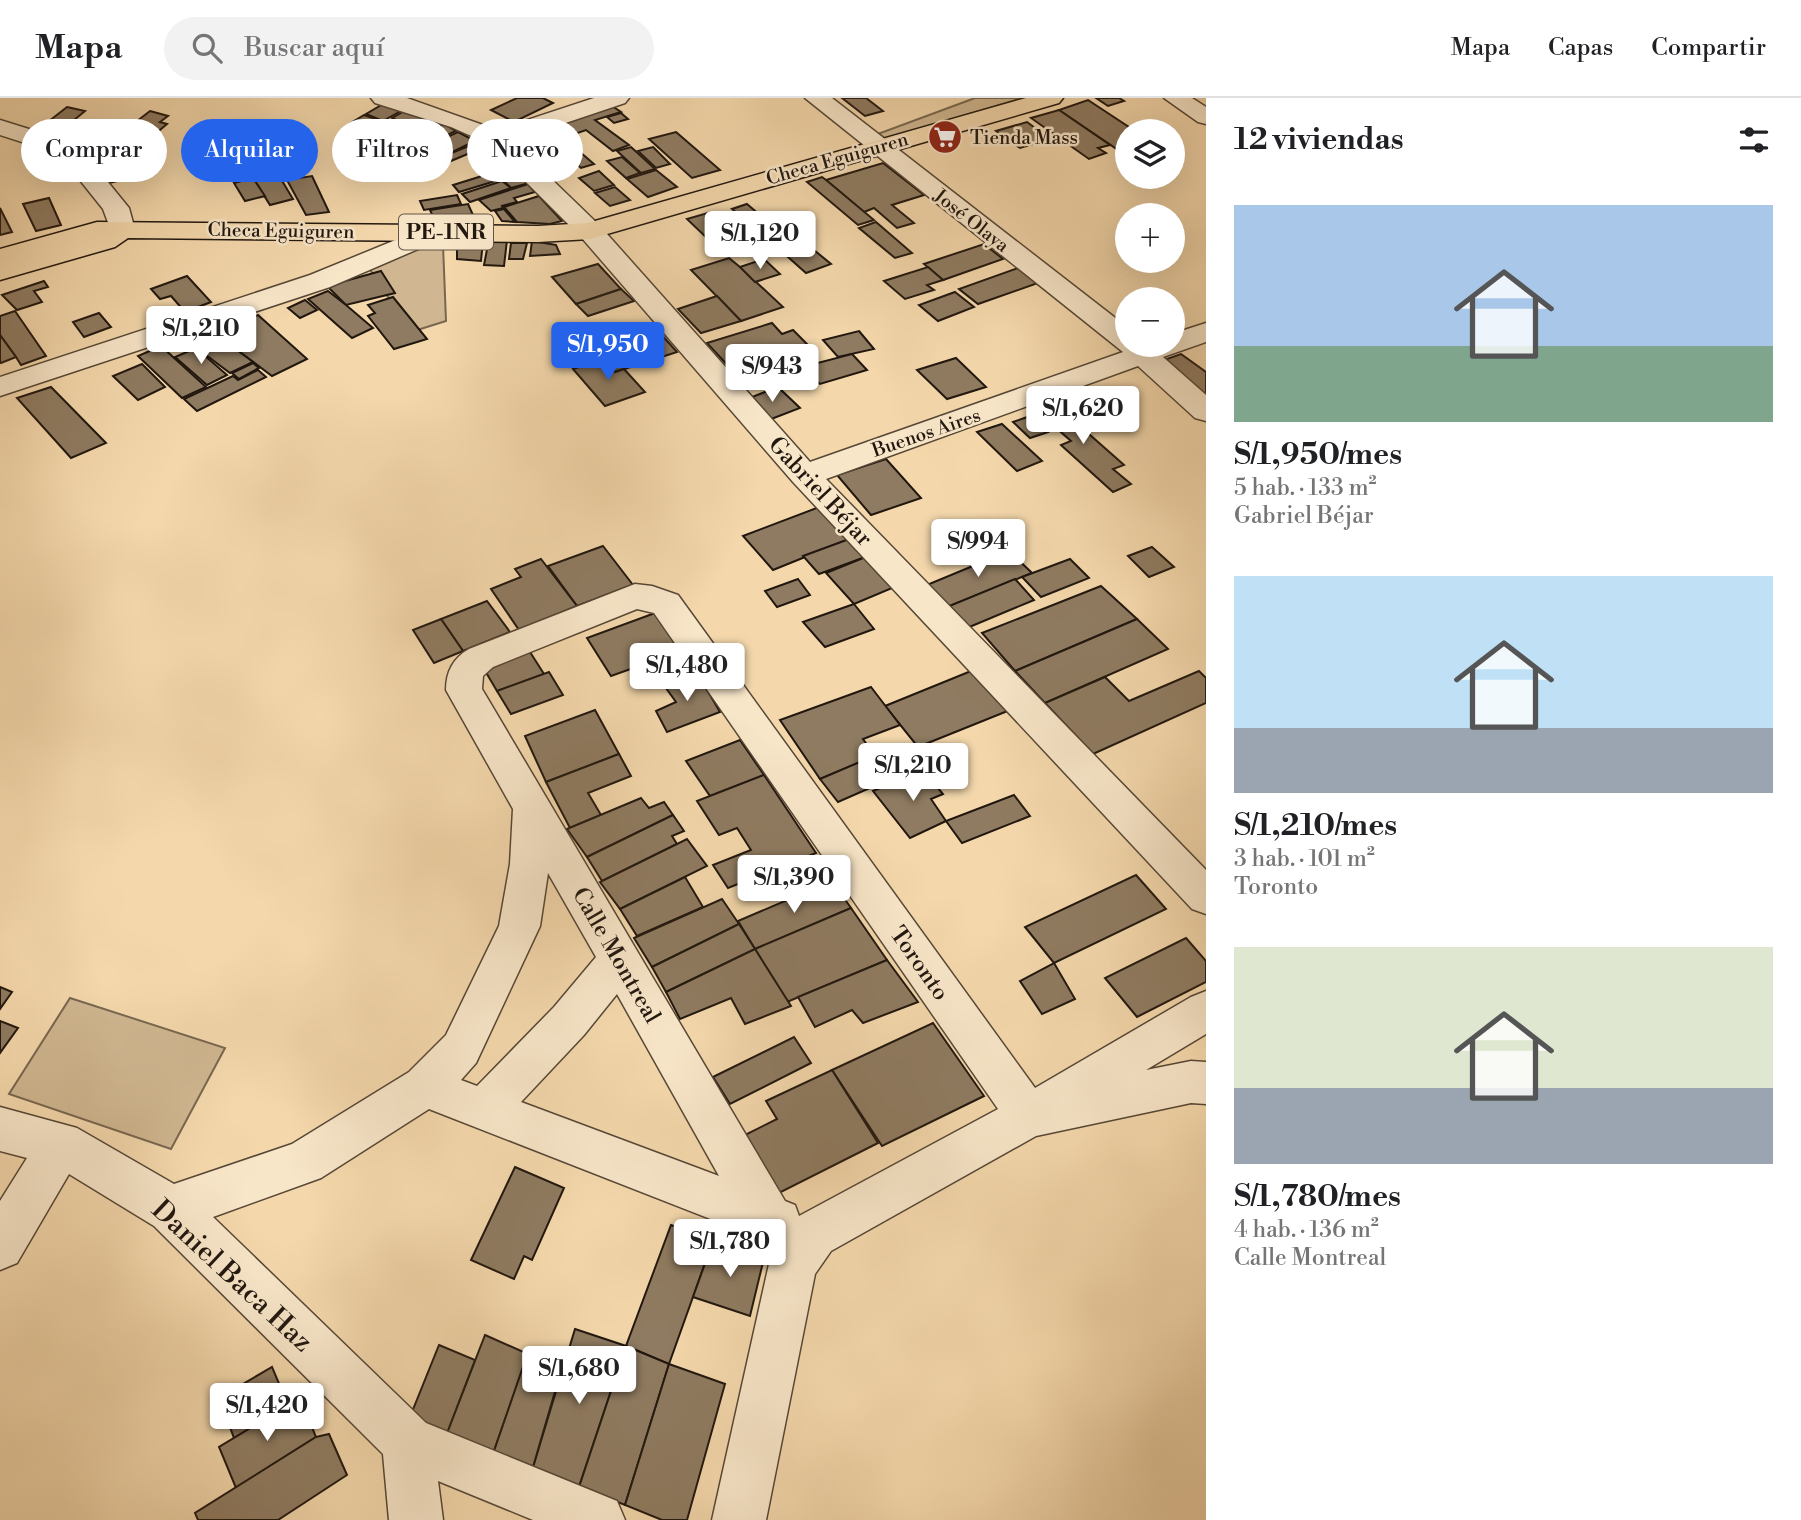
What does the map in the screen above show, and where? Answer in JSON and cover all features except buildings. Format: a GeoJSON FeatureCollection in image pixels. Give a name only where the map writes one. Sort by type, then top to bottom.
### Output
{"type":"FeatureCollection","features":[{"type":"Feature","properties":{"kind":"main road","name":"Checa Eguiguren"},"geometry":{"type":"LineString","coordinates":[[122,230],[538,234],[590,231],[762,180],[869,139],[1051,98]]}},
{"type":"Feature","properties":{"kind":"main road"},"geometry":{"type":"LineString","coordinates":[[869,139],[894,119]]}},
{"type":"Feature","properties":{"kind":"main road","name":"PE-1NR"},"geometry":{"type":"LineString","coordinates":[[0,257],[97,230],[122,230]]}},
{"type":"Feature","properties":{"kind":"main road","name":"PE-1NR"},"geometry":{"type":"LineString","coordinates":[[0,272],[106,242],[122,230]]}},
{"type":"Feature","properties":{"kind":"street","name":"Gabriel Béjar"},"geometry":{"type":"LineString","coordinates":[[383,98],[467,126]]}},
{"type":"Feature","properties":{"kind":"street"},"geometry":{"type":"LineString","coordinates":[[553,119],[617,98]]}},
{"type":"Feature","properties":{"kind":"street","name":"José Olaya"},"geometry":{"type":"LineString","coordinates":[[817,98],[1115,331]]}},
{"type":"Feature","properties":{"kind":"street"},"geometry":{"type":"LineString","coordinates":[[1177,98],[1206,117]]}},
{"type":"Feature","properties":{"kind":"street"},"geometry":{"type":"LineString","coordinates":[[0,127],[68,149],[116,208],[122,230]]}},
{"type":"Feature","properties":{"kind":"street","name":"Gabriel Béjar"},"geometry":{"type":"LineString","coordinates":[[540,182],[590,231],[804,475],[1206,897]]}},
{"type":"Feature","properties":{"kind":"street"},"geometry":{"type":"LineString","coordinates":[[0,387],[320,281],[437,231]]}},
{"type":"Feature","properties":{"kind":"street","name":"Buenos Aires"},"geometry":{"type":"LineString","coordinates":[[1185,336],[1206,332]]}},
{"type":"Feature","properties":{"kind":"street","name":"Buenos Aires"},"geometry":{"type":"LineString","coordinates":[[804,475],[1115,355]]}},
{"type":"Feature","properties":{"kind":"street","name":"José Olaya"},"geometry":{"type":"LineString","coordinates":[[1146,357],[1206,411]]}},
{"type":"Feature","properties":{"kind":"street","name":"Toronto"},"geometry":{"type":"LineString","coordinates":[[464,690],[463,675],[470,665],[481,658],[635,596],[652,598],[666,604],[1028,1116]]}},
{"type":"Feature","properties":{"kind":"street","name":"Calle Montreal"},"geometry":{"type":"LineString","coordinates":[[464,690],[769,1219]]}},
{"type":"Feature","properties":{"kind":"street"},"geometry":{"type":"LineString","coordinates":[[171,1209],[305,1162],[425,1087],[461,1049],[519,926],[530,864],[532,807]]}},
{"type":"Feature","properties":{"kind":"street"},"geometry":{"type":"LineString","coordinates":[[484,1110],[569,1021],[620,959]]}},
{"type":"Feature","properties":{"kind":"street"},"geometry":{"type":"LineString","coordinates":[[739,1520],[793,1264],[814,1234],[1028,1116],[1206,1011]]}},
{"type":"Feature","properties":{"kind":"street"},"geometry":{"type":"LineString","coordinates":[[1028,1116],[1191,1082],[1206,1083]]}},
{"type":"Feature","properties":{"kind":"street"},"geometry":{"type":"LineString","coordinates":[[425,1087],[814,1234]]}},
{"type":"Feature","properties":{"kind":"street","name":"Daniel Baca Haz"},"geometry":{"type":"LineString","coordinates":[[0,1129],[61,1144],[171,1209],[408,1442],[598,1520]]}},
{"type":"Feature","properties":{"kind":"street"},"geometry":{"type":"LineString","coordinates":[[0,1246],[61,1144]]}},
{"type":"Feature","properties":{"kind":"street"},"geometry":{"type":"LineString","coordinates":[[408,1442],[416,1520]]}},
{"type":"Feature","properties":{"kind":"shaded area"},"geometry":{"type":"Polygon","coordinates":[[[975,98],[1022,98],[882,140],[875,135],[975,98]]]}},
{"type":"Feature","properties":{"kind":"shaded area"},"geometry":{"type":"Polygon","coordinates":[[[413,245],[443,245],[446,321],[411,332],[367,265],[413,245]]]}},
{"type":"Feature","properties":{"kind":"shaded area"},"geometry":{"type":"Polygon","coordinates":[[[70,998],[225,1048],[171,1149],[9,1094],[70,998]]]}},
{"type":"Feature","properties":{"kind":"place","name":"Tienda Mass"},"geometry":{"type":"Point","coordinates":[945,137]}}]}
